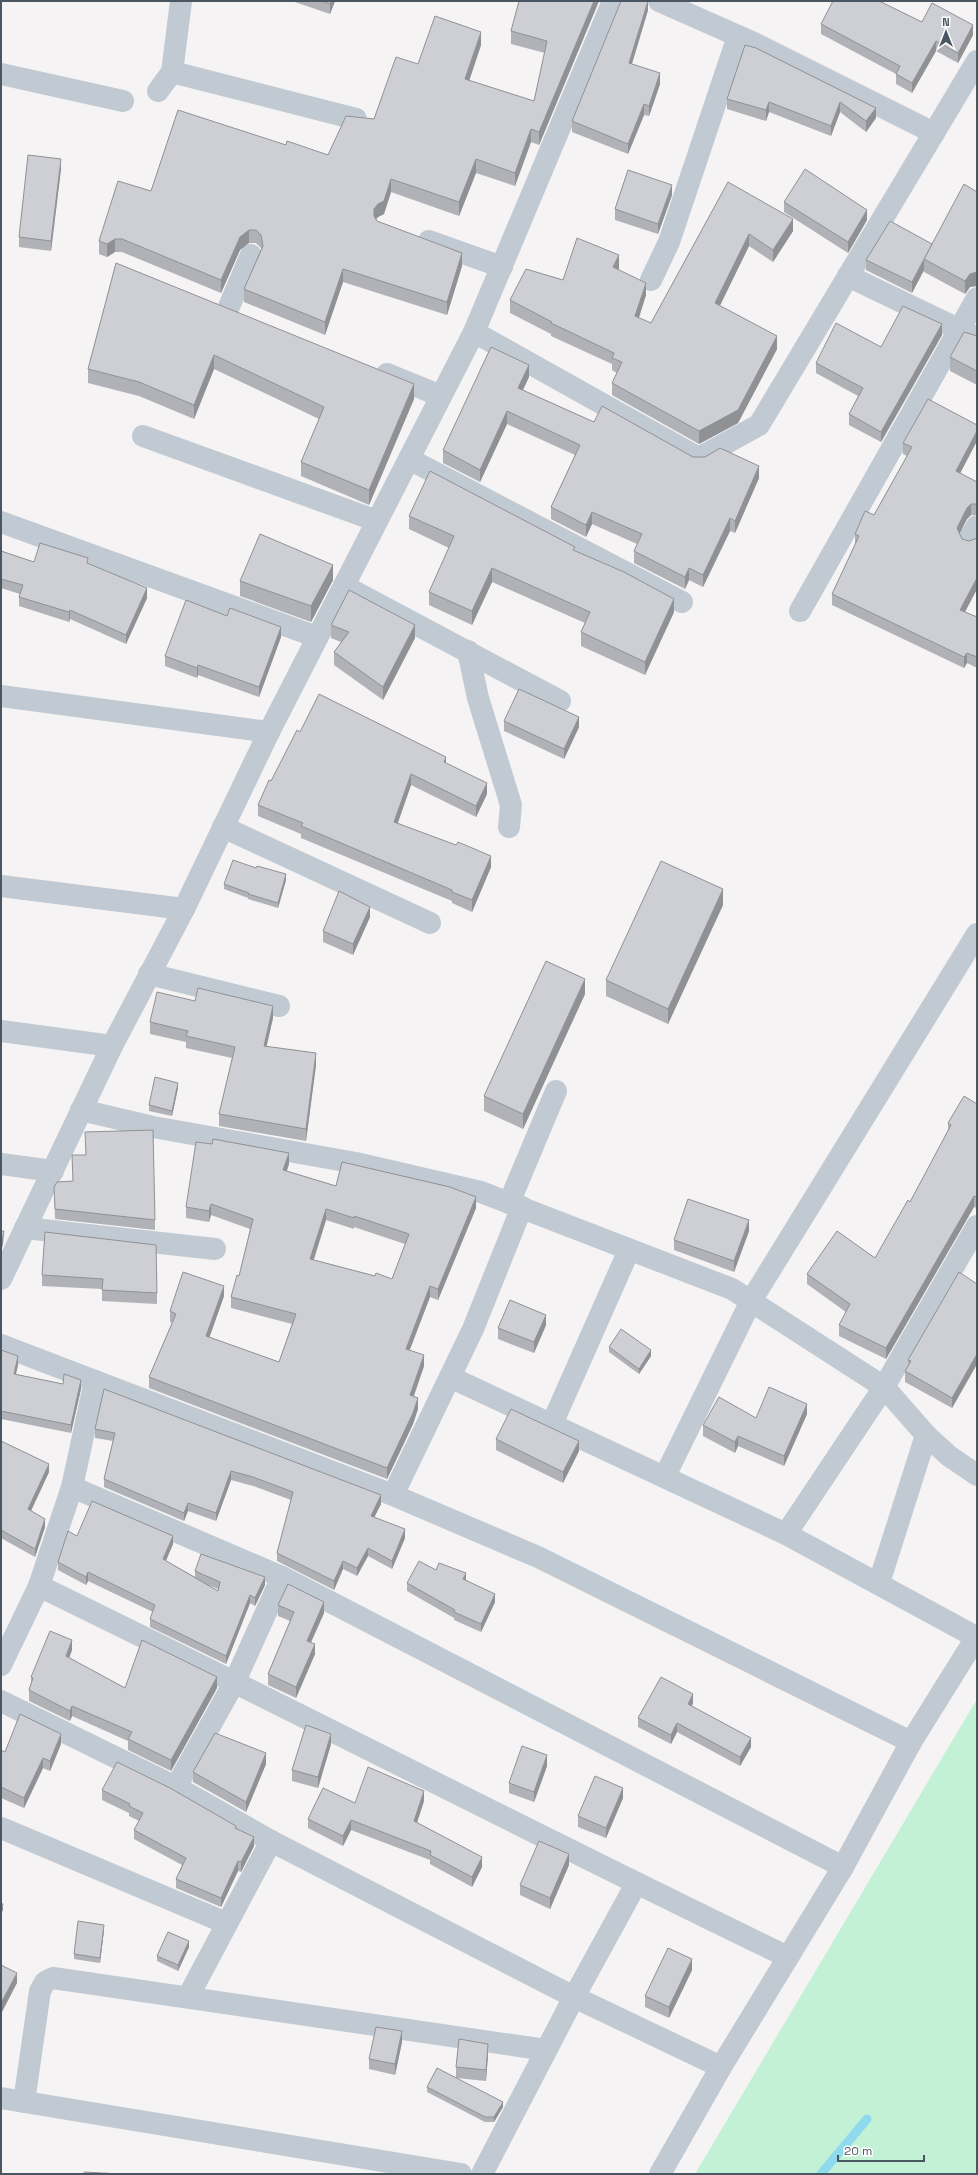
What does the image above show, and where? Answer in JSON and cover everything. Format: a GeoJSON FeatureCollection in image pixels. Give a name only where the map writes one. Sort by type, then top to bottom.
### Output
{"type":"FeatureCollection","features":[{"type":"Feature","properties":{"kind":"street"},"geometry":{"type":"LineString","coordinates":[[158,91],[172,72],[181,1]]}},
{"type":"Feature","properties":{"kind":"street"},"geometry":{"type":"LineString","coordinates":[[1,1279],[112,1046],[184,909],[269,732],[474,332],[613,1]]}},
{"type":"Feature","properties":{"kind":"street"},"geometry":{"type":"LineString","coordinates":[[659,1],[738,36],[934,133]]}},
{"type":"Feature","properties":{"kind":"street"},"geometry":{"type":"LineString","coordinates":[[651,280],[669,242],[738,36]]}},
{"type":"Feature","properties":{"kind":"street"},"geometry":{"type":"LineString","coordinates":[[474,332],[699,458],[759,425],[977,60]]}},
{"type":"Feature","properties":{"kind":"street"},"geometry":{"type":"LineString","coordinates":[[172,72],[356,119]]}},
{"type":"Feature","properties":{"kind":"street"},"geometry":{"type":"LineString","coordinates":[[1,74],[123,101]]}},
{"type":"Feature","properties":{"kind":"street"},"geometry":{"type":"LineString","coordinates":[[408,234],[502,267]]}},
{"type":"Feature","properties":{"kind":"street"},"geometry":{"type":"LineString","coordinates":[[228,309],[251,255]]}},
{"type":"Feature","properties":{"kind":"street"},"geometry":{"type":"LineString","coordinates":[[848,276],[968,333]]}},
{"type":"Feature","properties":{"kind":"street"},"geometry":{"type":"LineString","coordinates":[[800,611],[968,333],[977,298]]}},
{"type":"Feature","properties":{"kind":"street"},"geometry":{"type":"LineString","coordinates":[[207,300],[250,318]]}},
{"type":"Feature","properties":{"kind":"street"},"geometry":{"type":"LineString","coordinates":[[368,366],[441,396]]}},
{"type":"Feature","properties":{"kind":"street"},"geometry":{"type":"LineString","coordinates":[[143,436],[377,521]]}},
{"type":"Feature","properties":{"kind":"street"},"geometry":{"type":"LineString","coordinates":[[409,459],[682,602]]}},
{"type":"Feature","properties":{"kind":"street"},"geometry":{"type":"LineString","coordinates":[[1,522],[317,637]]}},
{"type":"Feature","properties":{"kind":"street"},"geometry":{"type":"LineString","coordinates":[[344,586],[560,701]]}},
{"type":"Feature","properties":{"kind":"street"},"geometry":{"type":"LineString","coordinates":[[468,651],[478,698],[511,805],[509,827]]}},
{"type":"Feature","properties":{"kind":"street"},"geometry":{"type":"LineString","coordinates":[[1,696],[269,732]]}},
{"type":"Feature","properties":{"kind":"street"},"geometry":{"type":"LineString","coordinates":[[223,827],[430,923]]}},
{"type":"Feature","properties":{"kind":"street"},"geometry":{"type":"LineString","coordinates":[[1,886],[184,909]]}},
{"type":"Feature","properties":{"kind":"street"},"geometry":{"type":"LineString","coordinates":[[665,1476],[751,1301],[977,934]]}},
{"type":"Feature","properties":{"kind":"street"},"geometry":{"type":"LineString","coordinates":[[149,974],[279,1006]]}},
{"type":"Feature","properties":{"kind":"street"},"geometry":{"type":"LineString","coordinates":[[1,1030],[112,1046]]}},
{"type":"Feature","properties":{"kind":"street"},"geometry":{"type":"LineString","coordinates":[[393,1495],[473,1328],[556,1091]]}},
{"type":"Feature","properties":{"kind":"street"},"geometry":{"type":"LineString","coordinates":[[81,1110],[153,1127],[356,1163],[481,1192],[732,1289],[884,1387],[926,1435],[950,1456],[977,1475]]}},
{"type":"Feature","properties":{"kind":"street"},"geometry":{"type":"LineString","coordinates":[[1,1164],[53,1171]]}},
{"type":"Feature","properties":{"kind":"street"},"geometry":{"type":"LineString","coordinates":[[786,1534],[884,1387],[977,1226]]}},
{"type":"Feature","properties":{"kind":"street"},"geometry":{"type":"LineString","coordinates":[[25,1228],[215,1249]]}},
{"type":"Feature","properties":{"kind":"street"},"geometry":{"type":"LineString","coordinates":[[552,1424],[629,1250]]}},
{"type":"Feature","properties":{"kind":"street"},"geometry":{"type":"LineString","coordinates":[[1,1345],[393,1495],[538,1557],[911,1742]]}},
{"type":"Feature","properties":{"kind":"street"},"geometry":{"type":"LineString","coordinates":[[450,1377],[665,1476],[786,1534],[879,1582],[977,1636],[911,1742],[843,1867],[721,2067],[660,2174]]}},
{"type":"Feature","properties":{"kind":"street"},"geometry":{"type":"LineString","coordinates":[[1,1665],[39,1586],[72,1487],[95,1381]]}},
{"type":"Feature","properties":{"kind":"street"},"geometry":{"type":"LineString","coordinates":[[879,1582],[926,1435]]}},
{"type":"Feature","properties":{"kind":"street"},"geometry":{"type":"LineString","coordinates":[[72,1487],[282,1577],[843,1867]]}},
{"type":"Feature","properties":{"kind":"street"},"geometry":{"type":"LineString","coordinates":[[176,1787],[235,1681],[282,1577]]}},
{"type":"Feature","properties":{"kind":"street"},"geometry":{"type":"LineString","coordinates":[[39,1586],[235,1681],[636,1884],[788,1957]]}},
{"type":"Feature","properties":{"kind":"street"},"geometry":{"type":"LineString","coordinates":[[1,1701],[176,1787],[271,1841],[574,1997],[721,2067]]}},
{"type":"Feature","properties":{"kind":"street"},"geometry":{"type":"LineString","coordinates":[[1,1828],[226,1923]]}},
{"type":"Feature","properties":{"kind":"street"},"geometry":{"type":"LineString","coordinates":[[188,1997],[226,1923],[271,1841]]}},
{"type":"Feature","properties":{"kind":"street"},"geometry":{"type":"LineString","coordinates":[[482,2174],[574,1997],[636,1884]]}},
{"type":"Feature","properties":{"kind":"street"},"geometry":{"type":"LineString","coordinates":[[24,2102],[40,1991],[45,1982],[53,1978],[546,2050]]}},
{"type":"Feature","properties":{"kind":"street"},"geometry":{"type":"LineString","coordinates":[[1,2098],[461,2174]]}},
{"type":"Feature","properties":{"kind":"green space"},"geometry":{"type":"Polygon","coordinates":[[[977,1699],[977,2174],[695,2174],[977,1699]]]}},
{"type":"Feature","properties":{"kind":"building"},"geometry":{"type":"Polygon","coordinates":[[[322,1],[331,1],[330,4],[322,1]]]}},
{"type":"Feature","properties":{"kind":"building"},"geometry":{"type":"Polygon","coordinates":[[[519,1],[594,1],[539,132],[531,129],[515,173],[476,159],[459,202],[391,179],[384,201],[378,204],[374,209],[374,216],[377,221],[462,253],[447,302],[343,269],[325,322],[244,289],[263,246],[261,235],[256,230],[249,230],[240,237],[221,280],[122,239],[115,239],[107,244],[99,241],[118,181],[151,191],[178,110],[286,145],[287,141],[328,155],[346,116],[374,119],[396,57],[418,64],[435,16],[481,32],[465,79],[534,101],[547,41],[511,31],[519,1]]]}},
{"type":"Feature","properties":{"kind":"building"},"geometry":{"type":"Polygon","coordinates":[[[621,1],[648,1],[629,63],[660,73],[649,106],[644,104],[628,144],[572,121],[621,1]]]}},
{"type":"Feature","properties":{"kind":"building"},"geometry":{"type":"Polygon","coordinates":[[[833,1],[879,1],[922,22],[932,3],[973,25],[958,53],[936,41],[912,83],[896,74],[900,66],[821,24],[833,1]]]}},
{"type":"Feature","properties":{"kind":"building"},"geometry":{"type":"Polygon","coordinates":[[[745,45],[756,48],[876,108],[866,121],[840,102],[831,126],[769,102],[766,110],[727,99],[745,45]]]}},
{"type":"Feature","properties":{"kind":"building"},"geometry":{"type":"Polygon","coordinates":[[[28,155],[61,159],[51,241],[19,237],[28,155]]]}},
{"type":"Feature","properties":{"kind":"building"},"geometry":{"type":"Polygon","coordinates":[[[805,169],[867,210],[848,242],[784,202],[805,169]]]}},
{"type":"Feature","properties":{"kind":"building"},"geometry":{"type":"Polygon","coordinates":[[[628,170],[672,185],[658,224],[615,209],[628,170]]]}},
{"type":"Feature","properties":{"kind":"building"},"geometry":{"type":"Polygon","coordinates":[[[728,182],[793,219],[773,250],[749,234],[715,303],[777,336],[738,410],[699,431],[612,383],[622,362],[612,358],[614,353],[551,323],[552,322],[510,300],[526,269],[563,280],[577,238],[619,255],[613,267],[646,283],[635,316],[651,323],[728,182]]]}},
{"type":"Feature","properties":{"kind":"building"},"geometry":{"type":"Polygon","coordinates":[[[964,184],[977,192],[977,272],[970,274],[965,281],[924,259],[964,184]]]}},
{"type":"Feature","properties":{"kind":"building"},"geometry":{"type":"Polygon","coordinates":[[[890,221],[932,244],[912,282],[866,260],[890,221]]]}},
{"type":"Feature","properties":{"kind":"building"},"geometry":{"type":"Polygon","coordinates":[[[116,263],[414,384],[369,490],[301,462],[324,407],[214,355],[194,405],[139,382],[88,369],[116,263]]]}},
{"type":"Feature","properties":{"kind":"building"},"geometry":{"type":"Polygon","coordinates":[[[903,306],[942,324],[881,432],[849,414],[863,388],[816,363],[836,323],[881,347],[903,306]]]}},
{"type":"Feature","properties":{"kind":"building"},"geometry":{"type":"Polygon","coordinates":[[[964,332],[977,336],[977,371],[950,357],[964,332]]]}},
{"type":"Feature","properties":{"kind":"building"},"geometry":{"type":"Polygon","coordinates":[[[491,347],[529,365],[518,388],[594,422],[602,406],[693,457],[705,457],[720,448],[759,466],[735,521],[730,518],[703,575],[689,568],[685,577],[634,551],[642,534],[592,512],[586,525],[551,507],[580,445],[507,411],[480,470],[443,450],[491,347]]]}},
{"type":"Feature","properties":{"kind":"building"},"geometry":{"type":"Polygon","coordinates":[[[928,399],[977,425],[977,431],[956,471],[977,482],[977,504],[971,504],[967,508],[957,528],[962,539],[969,541],[977,537],[977,578],[960,610],[977,617],[977,657],[967,653],[964,657],[832,594],[859,536],[855,534],[865,511],[874,515],[912,447],[903,443],[928,399]]]}},
{"type":"Feature","properties":{"kind":"building"},"geometry":{"type":"Polygon","coordinates":[[[430,471],[575,547],[573,550],[624,572],[674,599],[645,662],[581,632],[590,612],[492,568],[472,611],[429,592],[454,536],[409,516],[430,471]]]}},
{"type":"Feature","properties":{"kind":"building"},"geometry":{"type":"Polygon","coordinates":[[[260,534],[333,565],[311,606],[240,581],[260,534]]]}},
{"type":"Feature","properties":{"kind":"building"},"geometry":{"type":"Polygon","coordinates":[[[40,543],[88,558],[87,563],[147,588],[126,635],[70,610],[69,612],[19,597],[23,585],[1,579],[1,551],[34,562],[40,543]]]}},
{"type":"Feature","properties":{"kind":"building"},"geometry":{"type":"Polygon","coordinates":[[[349,590],[415,625],[383,687],[334,652],[349,632],[331,625],[349,590]]]}},
{"type":"Feature","properties":{"kind":"building"},"geometry":{"type":"Polygon","coordinates":[[[186,600],[227,616],[230,608],[281,627],[259,687],[198,665],[197,668],[165,656],[186,600]]]}},
{"type":"Feature","properties":{"kind":"building"},"geometry":{"type":"Polygon","coordinates":[[[519,689],[579,717],[564,749],[504,721],[519,689]]]}},
{"type":"Feature","properties":{"kind":"building"},"geometry":{"type":"Polygon","coordinates":[[[319,694],[446,757],[444,762],[487,783],[476,806],[411,774],[394,822],[456,845],[458,842],[491,856],[472,900],[452,892],[452,890],[301,826],[303,823],[258,805],[269,780],[271,781],[297,730],[300,732],[319,694]]]}},
{"type":"Feature","properties":{"kind":"building"},"geometry":{"type":"Polygon","coordinates":[[[233,860],[256,868],[257,866],[286,874],[278,903],[248,894],[249,893],[224,884],[233,860]]]}},
{"type":"Feature","properties":{"kind":"building"},"geometry":{"type":"Polygon","coordinates":[[[661,861],[723,889],[668,1009],[606,980],[661,861]]]}},
{"type":"Feature","properties":{"kind":"building"},"geometry":{"type":"Polygon","coordinates":[[[339,891],[370,907],[353,944],[323,931],[339,891]]]}},
{"type":"Feature","properties":{"kind":"building"},"geometry":{"type":"Polygon","coordinates":[[[546,961],[585,979],[523,1114],[484,1096],[546,961]]]}},
{"type":"Feature","properties":{"kind":"building"},"geometry":{"type":"Polygon","coordinates":[[[198,988],[273,1006],[264,1046],[316,1053],[306,1129],[219,1114],[235,1047],[186,1036],[188,1031],[150,1022],[157,992],[195,1001],[198,988]]]}},
{"type":"Feature","properties":{"kind":"building"},"geometry":{"type":"Polygon","coordinates":[[[155,1077],[178,1083],[172,1111],[149,1105],[155,1077]]]}},
{"type":"Feature","properties":{"kind":"building"},"geometry":{"type":"Polygon","coordinates":[[[964,1096],[977,1104],[977,1197],[974,1196],[886,1348],[839,1325],[850,1304],[807,1274],[837,1231],[875,1258],[908,1200],[910,1202],[951,1125],[948,1123],[964,1096]]]}},
{"type":"Feature","properties":{"kind":"building"},"geometry":{"type":"Polygon","coordinates":[[[153,1130],[155,1220],[55,1209],[54,1187],[57,1182],[73,1181],[72,1155],[86,1155],[85,1132],[153,1130]]]}},
{"type":"Feature","properties":{"kind":"building"},"geometry":{"type":"Polygon","coordinates":[[[213,1139],[289,1153],[283,1170],[336,1186],[342,1162],[450,1187],[476,1197],[438,1289],[430,1286],[406,1349],[424,1355],[410,1395],[418,1398],[413,1413],[387,1468],[149,1377],[176,1314],[170,1311],[183,1272],[224,1286],[206,1336],[279,1362],[296,1314],[231,1297],[237,1275],[239,1276],[253,1219],[211,1204],[209,1211],[186,1207],[196,1142],[212,1144],[213,1139]],[[326,1209],[310,1259],[375,1276],[376,1273],[392,1279],[409,1234],[354,1216],[354,1218],[326,1209]]]}},
{"type":"Feature","properties":{"kind":"building"},"geometry":{"type":"Polygon","coordinates":[[[688,1199],[749,1220],[734,1261],[674,1240],[688,1199]]]}},
{"type":"Feature","properties":{"kind":"building"},"geometry":{"type":"Polygon","coordinates":[[[1,1231],[4,1231],[1,1241],[1,1231]]]}},
{"type":"Feature","properties":{"kind":"building"},"geometry":{"type":"Polygon","coordinates":[[[45,1232],[156,1245],[157,1293],[102,1290],[103,1279],[42,1275],[45,1232]]]}},
{"type":"Feature","properties":{"kind":"building"},"geometry":{"type":"Polygon","coordinates":[[[959,1272],[977,1284],[977,1354],[952,1398],[905,1371],[911,1361],[908,1360],[959,1272]]]}},
{"type":"Feature","properties":{"kind":"building"},"geometry":{"type":"Polygon","coordinates":[[[510,1300],[546,1315],[534,1342],[498,1328],[510,1300]]]}},
{"type":"Feature","properties":{"kind":"building"},"geometry":{"type":"Polygon","coordinates":[[[621,1329],[651,1350],[639,1369],[609,1347],[621,1329]]]}},
{"type":"Feature","properties":{"kind":"building"},"geometry":{"type":"Polygon","coordinates":[[[1,1350],[18,1356],[14,1374],[63,1384],[64,1374],[81,1380],[71,1425],[1,1411],[1,1350]]]}},
{"type":"Feature","properties":{"kind":"building"},"geometry":{"type":"Polygon","coordinates":[[[769,1387],[807,1404],[784,1456],[738,1436],[735,1442],[703,1425],[719,1397],[756,1418],[769,1387]]]}},
{"type":"Feature","properties":{"kind":"building"},"geometry":{"type":"Polygon","coordinates":[[[104,1389],[381,1495],[371,1516],[405,1529],[392,1561],[368,1548],[357,1568],[343,1561],[334,1581],[277,1553],[293,1492],[253,1477],[231,1471],[216,1513],[188,1503],[184,1513],[104,1479],[115,1433],[95,1429],[104,1389]]]}},
{"type":"Feature","properties":{"kind":"building"},"geometry":{"type":"Polygon","coordinates":[[[511,1409],[579,1441],[563,1472],[496,1439],[511,1409]]]}},
{"type":"Feature","properties":{"kind":"building"},"geometry":{"type":"Polygon","coordinates":[[[1,1441],[49,1464],[28,1509],[45,1519],[35,1549],[1,1530],[1,1441]]]}},
{"type":"Feature","properties":{"kind":"building"},"geometry":{"type":"Polygon","coordinates":[[[92,1501],[173,1536],[163,1559],[218,1591],[220,1582],[195,1571],[201,1554],[265,1577],[255,1598],[250,1595],[226,1656],[150,1619],[155,1605],[88,1572],[86,1577],[58,1562],[68,1531],[77,1536],[92,1501]]]}},
{"type":"Feature","properties":{"kind":"building"},"geometry":{"type":"Polygon","coordinates":[[[419,1561],[436,1570],[439,1563],[466,1573],[463,1579],[495,1594],[481,1624],[454,1612],[455,1610],[407,1583],[419,1561]]]}},
{"type":"Feature","properties":{"kind":"building"},"geometry":{"type":"Polygon","coordinates":[[[288,1584],[324,1602],[307,1641],[315,1644],[296,1687],[268,1674],[294,1612],[278,1605],[288,1584]]]}},
{"type":"Feature","properties":{"kind":"building"},"geometry":{"type":"Polygon","coordinates":[[[50,1631],[72,1640],[66,1656],[125,1688],[142,1640],[217,1677],[171,1760],[128,1739],[132,1732],[72,1706],[70,1711],[29,1690],[33,1678],[31,1677],[50,1631]]]}},
{"type":"Feature","properties":{"kind":"building"},"geometry":{"type":"Polygon","coordinates":[[[661,1677],[693,1694],[688,1704],[751,1738],[740,1757],[677,1723],[671,1735],[638,1718],[661,1677]]]}},
{"type":"Feature","properties":{"kind":"building"},"geometry":{"type":"Polygon","coordinates":[[[20,1714],[61,1734],[50,1761],[43,1758],[24,1798],[1,1787],[1,1750],[5,1752],[20,1714]]]}},
{"type":"Feature","properties":{"kind":"building"},"geometry":{"type":"Polygon","coordinates":[[[306,1725],[331,1734],[318,1777],[292,1770],[306,1725]]]}},
{"type":"Feature","properties":{"kind":"building"},"geometry":{"type":"Polygon","coordinates":[[[215,1733],[266,1753],[246,1802],[193,1772],[215,1733]]]}},
{"type":"Feature","properties":{"kind":"building"},"geometry":{"type":"Polygon","coordinates":[[[522,1746],[547,1755],[534,1792],[509,1783],[522,1746]]]}},
{"type":"Feature","properties":{"kind":"building"},"geometry":{"type":"Polygon","coordinates":[[[117,1762],[170,1788],[236,1826],[235,1828],[254,1837],[241,1862],[238,1861],[221,1898],[176,1879],[186,1858],[134,1830],[143,1813],[129,1806],[130,1804],[102,1790],[117,1762]]]}},
{"type":"Feature","properties":{"kind":"building"},"geometry":{"type":"Polygon","coordinates":[[[368,1767],[424,1791],[414,1821],[482,1857],[472,1877],[430,1855],[431,1851],[351,1820],[343,1836],[308,1819],[323,1788],[355,1803],[368,1767]]]}},
{"type":"Feature","properties":{"kind":"building"},"geometry":{"type":"Polygon","coordinates":[[[595,1776],[623,1788],[606,1828],[578,1816],[595,1776]]]}},
{"type":"Feature","properties":{"kind":"building"},"geometry":{"type":"Polygon","coordinates":[[[539,1841],[569,1854],[550,1898],[520,1885],[539,1841]]]}},
{"type":"Feature","properties":{"kind":"building"},"geometry":{"type":"Polygon","coordinates":[[[78,1921],[104,1925],[100,1958],[74,1954],[78,1921]]]}},
{"type":"Feature","properties":{"kind":"building"},"geometry":{"type":"Polygon","coordinates":[[[168,1932],[189,1941],[178,1965],[157,1956],[168,1932]]]}},
{"type":"Feature","properties":{"kind":"building"},"geometry":{"type":"Polygon","coordinates":[[[668,1948],[692,1959],[669,2007],[645,1996],[668,1948]]]}},
{"type":"Feature","properties":{"kind":"building"},"geometry":{"type":"Polygon","coordinates":[[[1,1965],[17,1973],[1,2003],[1,1965]]]}},
{"type":"Feature","properties":{"kind":"building"},"geometry":{"type":"Polygon","coordinates":[[[376,2027],[402,2031],[395,2064],[369,2059],[376,2027]]]}},
{"type":"Feature","properties":{"kind":"building"},"geometry":{"type":"Polygon","coordinates":[[[459,2039],[488,2044],[486,2070],[456,2067],[459,2039]]]}},
{"type":"Feature","properties":{"kind":"building"},"geometry":{"type":"Polygon","coordinates":[[[437,2068],[503,2102],[494,2117],[485,2117],[427,2087],[437,2068]]]}},
{"type":"Feature","properties":{"kind":"building"},"geometry":{"type":"Polygon","coordinates":[[[84,2172],[121,2174],[84,2174],[84,2172]]]}},
{"type":"Feature","properties":{"kind":"waterway"},"geometry":{"type":"LineString","coordinates":[[821,2174],[867,2119]]}}]}
